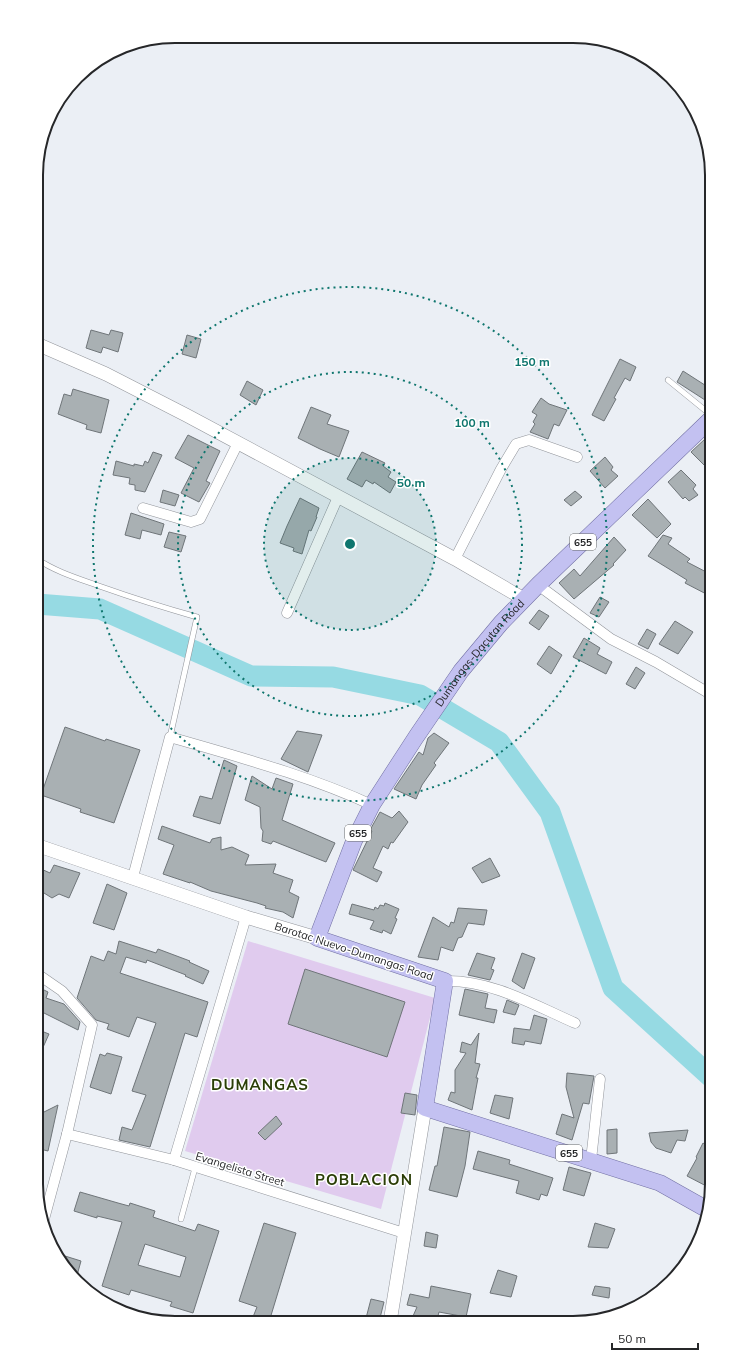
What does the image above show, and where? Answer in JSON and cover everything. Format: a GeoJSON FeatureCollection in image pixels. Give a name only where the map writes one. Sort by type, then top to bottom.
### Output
{"type":"FeatureCollection","features":[{"type":"Feature","properties":{"kind":"main road","name":"Dumangas-Dacutan Road"},"geometry":{"type":"LineString","coordinates":[[317,938],[354,840],[372,805],[461,671],[482,645],[524,599],[705,424]]}},
{"type":"Feature","properties":{"kind":"main road","name":"Barotac Nuevo-Dumangas Road"},"geometry":{"type":"LineString","coordinates":[[317,938],[445,981],[424,1108]]}},
{"type":"Feature","properties":{"kind":"main road","name":"655"},"geometry":{"type":"LineString","coordinates":[[424,1108],[660,1183],[702,1207]]}},
{"type":"Feature","properties":{"kind":"street"},"geometry":{"type":"LineString","coordinates":[[43,347],[106,374],[238,443],[455,559],[524,599]]}},
{"type":"Feature","properties":{"kind":"street"},"geometry":{"type":"LineString","coordinates":[[455,559],[516,444],[529,440],[577,458]]}},
{"type":"Feature","properties":{"kind":"street"},"geometry":{"type":"LineString","coordinates":[[143,508],[192,522],[200,520],[238,443]]}},
{"type":"Feature","properties":{"kind":"street"},"geometry":{"type":"LineString","coordinates":[[287,613],[338,497]]}},
{"type":"Feature","properties":{"kind":"street"},"geometry":{"type":"LineString","coordinates":[[538,585],[611,639],[656,662],[705,691]]}},
{"type":"Feature","properties":{"kind":"street"},"geometry":{"type":"LineString","coordinates":[[133,877],[170,737],[260,763],[341,791],[372,805]]}},
{"type":"Feature","properties":{"kind":"street","name":"Barotac Nuevo-Dumangas Road"},"geometry":{"type":"LineString","coordinates":[[43,847],[246,917],[317,938]]}},
{"type":"Feature","properties":{"kind":"street"},"geometry":{"type":"LineString","coordinates":[[174,1160],[246,917]]}},
{"type":"Feature","properties":{"kind":"street"},"geometry":{"type":"LineString","coordinates":[[43,978],[62,991],[92,1025],[67,1134],[46,1211]]}},
{"type":"Feature","properties":{"kind":"street"},"geometry":{"type":"LineString","coordinates":[[445,981],[470,982],[489,987],[520,998],[575,1023]]}},
{"type":"Feature","properties":{"kind":"street"},"geometry":{"type":"LineString","coordinates":[[591,1160],[600,1079]]}},
{"type":"Feature","properties":{"kind":"street"},"geometry":{"type":"LineString","coordinates":[[391,1316],[424,1108]]}},
{"type":"Feature","properties":{"kind":"street","name":"Evangelista Street"},"geometry":{"type":"LineString","coordinates":[[67,1134],[174,1160],[195,1168],[404,1233]]}},
{"type":"Feature","properties":{"kind":"lane"},"geometry":{"type":"LineString","coordinates":[[668,380],[705,411]]}},
{"type":"Feature","properties":{"kind":"lane"},"geometry":{"type":"LineString","coordinates":[[43,564],[75,578],[160,607],[197,617],[170,737]]}},
{"type":"Feature","properties":{"kind":"lane"},"geometry":{"type":"LineString","coordinates":[[181,1219],[195,1168]]}},
{"type":"Feature","properties":{"kind":"shaded area"},"geometry":{"type":"Polygon","coordinates":[[[248,941],[435,998],[381,1209],[185,1151],[248,941]]]}},
{"type":"Feature","properties":{"kind":"building"},"geometry":{"type":"Polygon","coordinates":[[[91,330],[109,335],[111,330],[123,333],[118,352],[103,347],[101,353],[86,348],[91,330]]]}},
{"type":"Feature","properties":{"kind":"building"},"geometry":{"type":"Polygon","coordinates":[[[187,335],[201,339],[196,358],[182,354],[187,335]]]}},
{"type":"Feature","properties":{"kind":"building"},"geometry":{"type":"Polygon","coordinates":[[[620,359],[636,367],[630,381],[625,378],[604,421],[592,415],[620,359]]]}},
{"type":"Feature","properties":{"kind":"building"},"geometry":{"type":"Polygon","coordinates":[[[683,371],[705,385],[705,400],[677,382],[683,371]]]}},
{"type":"Feature","properties":{"kind":"building"},"geometry":{"type":"Polygon","coordinates":[[[247,381],[263,390],[256,405],[240,395],[247,381]]]}},
{"type":"Feature","properties":{"kind":"building"},"geometry":{"type":"Polygon","coordinates":[[[73,389],[109,400],[101,433],[86,429],[87,425],[58,414],[64,394],[71,396],[73,389]]]}},
{"type":"Feature","properties":{"kind":"building"},"geometry":{"type":"Polygon","coordinates":[[[541,398],[549,404],[567,410],[559,426],[554,424],[548,439],[530,432],[535,424],[533,422],[537,415],[532,412],[541,398]]]}},
{"type":"Feature","properties":{"kind":"building"},"geometry":{"type":"Polygon","coordinates":[[[311,407],[331,415],[327,424],[349,431],[339,457],[298,438],[311,407]]]}},
{"type":"Feature","properties":{"kind":"building"},"geometry":{"type":"Polygon","coordinates":[[[188,435],[220,451],[206,481],[210,483],[199,502],[181,493],[194,468],[175,458],[188,435]]]}},
{"type":"Feature","properties":{"kind":"building"},"geometry":{"type":"Polygon","coordinates":[[[705,439],[705,466],[691,452],[705,439]]]}},
{"type":"Feature","properties":{"kind":"building"},"geometry":{"type":"Polygon","coordinates":[[[153,452],[162,455],[145,492],[135,490],[135,485],[129,484],[130,478],[113,475],[116,461],[134,466],[134,464],[143,466],[145,461],[148,463],[153,452]]]}},
{"type":"Feature","properties":{"kind":"building"},"geometry":{"type":"Polygon","coordinates":[[[362,452],[385,463],[383,466],[391,472],[388,477],[396,482],[390,493],[374,482],[373,484],[366,480],[362,487],[347,479],[362,452]]]}},
{"type":"Feature","properties":{"kind":"building"},"geometry":{"type":"Polygon","coordinates":[[[605,457],[613,467],[611,470],[618,476],[605,488],[590,471],[605,457]]]}},
{"type":"Feature","properties":{"kind":"building"},"geometry":{"type":"Polygon","coordinates":[[[681,470],[696,485],[693,489],[698,495],[689,501],[685,497],[683,499],[668,482],[681,470]]]}},
{"type":"Feature","properties":{"kind":"building"},"geometry":{"type":"Polygon","coordinates":[[[163,490],[179,495],[175,506],[160,502],[163,490]]]}},
{"type":"Feature","properties":{"kind":"building"},"geometry":{"type":"Polygon","coordinates":[[[575,491],[582,497],[571,506],[564,500],[575,491]]]}},
{"type":"Feature","properties":{"kind":"building"},"geometry":{"type":"Polygon","coordinates":[[[300,498],[319,508],[311,531],[309,530],[302,554],[293,551],[294,548],[280,543],[300,498]]]}},
{"type":"Feature","properties":{"kind":"building"},"geometry":{"type":"Polygon","coordinates":[[[648,499],[671,524],[657,538],[632,515],[648,499]]]}},
{"type":"Feature","properties":{"kind":"building"},"geometry":{"type":"Polygon","coordinates":[[[131,513],[164,524],[161,535],[142,530],[140,539],[125,535],[131,513]]]}},
{"type":"Feature","properties":{"kind":"building"},"geometry":{"type":"Polygon","coordinates":[[[169,532],[186,536],[181,552],[164,547],[169,532]]]}},
{"type":"Feature","properties":{"kind":"building"},"geometry":{"type":"Polygon","coordinates":[[[663,535],[672,538],[668,544],[690,559],[687,562],[705,571],[705,593],[685,583],[687,580],[648,556],[663,535]]]}},
{"type":"Feature","properties":{"kind":"building"},"geometry":{"type":"Polygon","coordinates":[[[614,537],[626,550],[613,564],[614,565],[574,599],[559,583],[574,569],[580,576],[614,537]]]}},
{"type":"Feature","properties":{"kind":"building"},"geometry":{"type":"Polygon","coordinates":[[[600,597],[609,602],[599,617],[590,613],[600,597]]]}},
{"type":"Feature","properties":{"kind":"building"},"geometry":{"type":"Polygon","coordinates":[[[539,610],[549,616],[539,630],[529,623],[539,610]]]}},
{"type":"Feature","properties":{"kind":"building"},"geometry":{"type":"Polygon","coordinates":[[[675,621],[693,632],[678,654],[659,644],[675,621]]]}},
{"type":"Feature","properties":{"kind":"building"},"geometry":{"type":"Polygon","coordinates":[[[647,629],[656,634],[648,649],[638,644],[647,629]]]}},
{"type":"Feature","properties":{"kind":"building"},"geometry":{"type":"Polygon","coordinates":[[[584,638],[600,648],[597,654],[612,662],[606,674],[573,657],[584,638]]]}},
{"type":"Feature","properties":{"kind":"building"},"geometry":{"type":"Polygon","coordinates":[[[549,646],[562,655],[551,674],[537,664],[549,646]]]}},
{"type":"Feature","properties":{"kind":"building"},"geometry":{"type":"Polygon","coordinates":[[[636,667],[645,673],[635,689],[626,684],[636,667]]]}},
{"type":"Feature","properties":{"kind":"building"},"geometry":{"type":"Polygon","coordinates":[[[65,727],[105,741],[106,739],[140,750],[114,823],[80,812],[81,809],[43,796],[43,789],[65,727]]]}},
{"type":"Feature","properties":{"kind":"building"},"geometry":{"type":"Polygon","coordinates":[[[297,731],[322,735],[308,772],[281,759],[297,731]]]}},
{"type":"Feature","properties":{"kind":"building"},"geometry":{"type":"Polygon","coordinates":[[[434,733],[449,743],[434,763],[436,765],[422,785],[416,799],[394,789],[419,752],[423,755],[428,738],[434,733]]]}},
{"type":"Feature","properties":{"kind":"building"},"geometry":{"type":"Polygon","coordinates":[[[224,760],[237,766],[220,824],[193,816],[200,796],[212,799],[224,760]]]}},
{"type":"Feature","properties":{"kind":"building"},"geometry":{"type":"Polygon","coordinates":[[[252,776],[272,789],[276,778],[293,784],[282,820],[335,843],[326,862],[273,841],[271,844],[262,841],[263,831],[261,828],[260,807],[245,800],[252,776]]]}},
{"type":"Feature","properties":{"kind":"building"},"geometry":{"type":"Polygon","coordinates":[[[399,811],[408,822],[393,843],[391,842],[388,849],[383,846],[373,868],[382,872],[377,882],[353,870],[372,831],[370,830],[380,812],[392,818],[399,811]]]}},
{"type":"Feature","properties":{"kind":"building"},"geometry":{"type":"Polygon","coordinates":[[[162,826],[210,843],[212,839],[221,837],[221,850],[232,847],[249,855],[245,865],[276,864],[273,873],[293,880],[289,892],[299,897],[293,918],[283,912],[265,908],[266,906],[211,891],[190,882],[163,874],[174,845],[158,839],[162,826]]]}},
{"type":"Feature","properties":{"kind":"building"},"geometry":{"type":"Polygon","coordinates":[[[490,858],[500,876],[482,883],[472,868],[490,858]]]}},
{"type":"Feature","properties":{"kind":"building"},"geometry":{"type":"Polygon","coordinates":[[[54,865],[80,873],[69,898],[59,894],[52,898],[43,892],[43,870],[50,873],[54,865]]]}},
{"type":"Feature","properties":{"kind":"building"},"geometry":{"type":"Polygon","coordinates":[[[107,884],[127,893],[114,930],[93,923],[107,884]]]}},
{"type":"Feature","properties":{"kind":"building"},"geometry":{"type":"Polygon","coordinates":[[[385,903],[399,909],[391,934],[383,930],[382,933],[370,929],[374,921],[349,914],[352,904],[374,910],[375,907],[378,909],[380,905],[384,906],[385,903]]]}},
{"type":"Feature","properties":{"kind":"building"},"geometry":{"type":"Polygon","coordinates":[[[458,908],[487,910],[484,925],[468,923],[462,937],[458,938],[453,951],[441,947],[438,960],[418,957],[433,917],[449,927],[451,922],[454,923],[458,908]]]}},
{"type":"Feature","properties":{"kind":"building"},"geometry":{"type":"Polygon","coordinates":[[[119,941],[156,953],[158,949],[190,961],[189,962],[209,971],[203,984],[185,976],[186,975],[147,960],[146,963],[126,957],[120,973],[208,1002],[197,1037],[185,1033],[150,1147],[119,1140],[122,1127],[132,1130],[146,1095],[132,1091],[156,1023],[137,1017],[129,1037],[107,1029],[109,1024],[96,1020],[77,998],[91,956],[104,961],[108,951],[116,954],[119,941]]]}},
{"type":"Feature","properties":{"kind":"building"},"geometry":{"type":"Polygon","coordinates":[[[477,953],[495,958],[491,969],[494,970],[490,980],[468,975],[477,953]]]}},
{"type":"Feature","properties":{"kind":"building"},"geometry":{"type":"Polygon","coordinates":[[[522,953],[535,958],[524,989],[512,981],[522,953]]]}},
{"type":"Feature","properties":{"kind":"building"},"geometry":{"type":"Polygon","coordinates":[[[305,969],[405,1002],[387,1057],[288,1024],[305,969]]]}},
{"type":"Feature","properties":{"kind":"building"},"geometry":{"type":"Polygon","coordinates":[[[465,989],[488,994],[485,1008],[497,1010],[494,1023],[459,1015],[465,989]]]}},
{"type":"Feature","properties":{"kind":"building"},"geometry":{"type":"Polygon","coordinates":[[[43,990],[48,992],[46,998],[64,1004],[80,1022],[78,1030],[43,1012],[43,990]]]}},
{"type":"Feature","properties":{"kind":"building"},"geometry":{"type":"Polygon","coordinates":[[[507,1000],[519,1005],[515,1015],[503,1012],[507,1000]]]}},
{"type":"Feature","properties":{"kind":"building"},"geometry":{"type":"Polygon","coordinates":[[[534,1015],[547,1019],[541,1044],[525,1041],[524,1045],[512,1043],[514,1028],[530,1030],[534,1015]]]}},
{"type":"Feature","properties":{"kind":"building"},"geometry":{"type":"Polygon","coordinates":[[[43,1032],[49,1034],[43,1047],[43,1032]]]}},
{"type":"Feature","properties":{"kind":"building"},"geometry":{"type":"Polygon","coordinates":[[[479,1033],[475,1063],[480,1064],[476,1078],[478,1078],[472,1110],[448,1100],[451,1092],[455,1093],[455,1070],[466,1053],[460,1052],[462,1042],[471,1045],[479,1033]]]}},
{"type":"Feature","properties":{"kind":"building"},"geometry":{"type":"Polygon","coordinates":[[[107,1053],[122,1057],[111,1094],[90,1087],[100,1054],[105,1056],[107,1053]]]}},
{"type":"Feature","properties":{"kind":"building"},"geometry":{"type":"Polygon","coordinates":[[[567,1073],[594,1076],[589,1104],[583,1103],[572,1140],[556,1134],[562,1114],[574,1118],[566,1087],[567,1073]]]}},
{"type":"Feature","properties":{"kind":"building"},"geometry":{"type":"Polygon","coordinates":[[[405,1093],[417,1095],[415,1115],[401,1113],[405,1093]]]}},
{"type":"Feature","properties":{"kind":"building"},"geometry":{"type":"Polygon","coordinates":[[[495,1095],[513,1098],[509,1119],[490,1113],[495,1095]]]}},
{"type":"Feature","properties":{"kind":"building"},"geometry":{"type":"Polygon","coordinates":[[[58,1105],[48,1151],[43,1150],[43,1112],[58,1105]]]}},
{"type":"Feature","properties":{"kind":"building"},"geometry":{"type":"Polygon","coordinates":[[[276,1116],[282,1124],[265,1140],[258,1133],[276,1116]]]}},
{"type":"Feature","properties":{"kind":"building"},"geometry":{"type":"Polygon","coordinates":[[[444,1127],[470,1132],[465,1166],[457,1197],[429,1190],[435,1166],[437,1166],[444,1127]]]}},
{"type":"Feature","properties":{"kind":"building"},"geometry":{"type":"Polygon","coordinates":[[[617,1129],[617,1153],[607,1154],[607,1130],[617,1129]]]}},
{"type":"Feature","properties":{"kind":"building"},"geometry":{"type":"Polygon","coordinates":[[[688,1130],[685,1141],[677,1140],[671,1153],[656,1148],[651,1142],[649,1133],[688,1130]]]}},
{"type":"Feature","properties":{"kind":"building"},"geometry":{"type":"Polygon","coordinates":[[[703,1143],[705,1144],[705,1185],[687,1176],[697,1158],[696,1157],[703,1143]]]}},
{"type":"Feature","properties":{"kind":"building"},"geometry":{"type":"Polygon","coordinates":[[[478,1151],[510,1160],[509,1164],[553,1178],[547,1196],[541,1194],[539,1200],[516,1193],[519,1181],[473,1169],[478,1151]]]}},
{"type":"Feature","properties":{"kind":"building"},"geometry":{"type":"Polygon","coordinates":[[[569,1167],[591,1173],[584,1196],[563,1190],[569,1167]]]}},
{"type":"Feature","properties":{"kind":"building"},"geometry":{"type":"Polygon","coordinates":[[[80,1192],[129,1206],[130,1203],[155,1211],[153,1217],[195,1231],[198,1224],[219,1231],[193,1313],[170,1306],[172,1302],[131,1290],[129,1295],[102,1286],[122,1222],[97,1216],[97,1218],[74,1211],[80,1192]],[[145,1244],[138,1265],[180,1277],[186,1257],[145,1244]]]}},
{"type":"Feature","properties":{"kind":"building"},"geometry":{"type":"Polygon","coordinates":[[[264,1223],[296,1233],[271,1316],[253,1316],[257,1307],[239,1301],[264,1223]]]}},
{"type":"Feature","properties":{"kind":"building"},"geometry":{"type":"Polygon","coordinates":[[[595,1223],[615,1229],[608,1248],[588,1247],[595,1223]]]}},
{"type":"Feature","properties":{"kind":"building"},"geometry":{"type":"Polygon","coordinates":[[[426,1232],[438,1235],[436,1248],[424,1246],[426,1232]]]}},
{"type":"Feature","properties":{"kind":"building"},"geometry":{"type":"Polygon","coordinates":[[[65,1257],[81,1261],[78,1273],[76,1271],[65,1257]]]}},
{"type":"Feature","properties":{"kind":"building"},"geometry":{"type":"Polygon","coordinates":[[[498,1270],[517,1276],[511,1297],[490,1293],[498,1270]]]}},
{"type":"Feature","properties":{"kind":"building"},"geometry":{"type":"Polygon","coordinates":[[[431,1286],[471,1294],[466,1316],[439,1312],[438,1316],[413,1316],[417,1307],[407,1305],[410,1294],[429,1298],[431,1286]]]}},
{"type":"Feature","properties":{"kind":"building"},"geometry":{"type":"Polygon","coordinates":[[[595,1286],[610,1288],[609,1298],[592,1295],[595,1286]]]}},
{"type":"Feature","properties":{"kind":"building"},"geometry":{"type":"Polygon","coordinates":[[[371,1299],[384,1302],[380,1316],[367,1316],[371,1299]]]}},
{"type":"Feature","properties":{"kind":"waterway"},"geometry":{"type":"LineString","coordinates":[[43,604],[100,609],[251,676],[333,677],[420,695],[499,742],[550,812],[613,988],[705,1072]]}},
{"type":"Feature","properties":{"kind":"district","name":"DUMANGAS"},"geometry":{"type":"Point","coordinates":[260,1084]}},
{"type":"Feature","properties":{"kind":"district","name":"POBLACION"},"geometry":{"type":"Point","coordinates":[364,1179]}}]}
